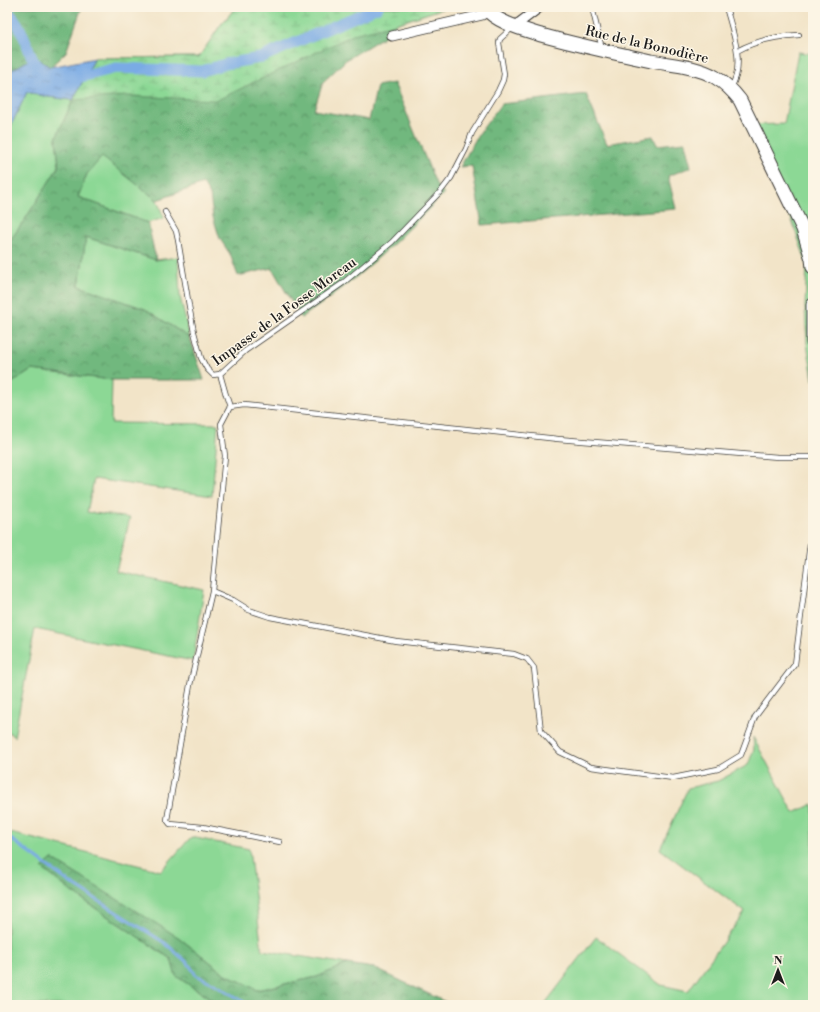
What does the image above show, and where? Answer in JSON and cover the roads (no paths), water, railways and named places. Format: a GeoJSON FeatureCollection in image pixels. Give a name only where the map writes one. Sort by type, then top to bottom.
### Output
{"type":"FeatureCollection","features":[{"type":"Feature","properties":{"kind":"street"},"geometry":{"type":"LineString","coordinates":[[514,26],[540,7]]}},
{"type":"Feature","properties":{"kind":"street"},"geometry":{"type":"LineString","coordinates":[[392,36],[482,15],[486,9]]}},
{"type":"Feature","properties":{"kind":"street","name":"Rue de la Bonodière"},"geometry":{"type":"LineString","coordinates":[[486,9],[514,26],[565,42],[695,69],[715,77],[730,88],[740,100],[803,229],[813,267]]}},
{"type":"Feature","properties":{"kind":"street"},"geometry":{"type":"LineString","coordinates":[[813,305],[813,342]]}},
{"type":"Feature","properties":{"kind":"lane"},"geometry":{"type":"LineString","coordinates":[[592,7],[602,50]]}},
{"type":"Feature","properties":{"kind":"lane"},"geometry":{"type":"LineString","coordinates":[[726,7],[737,51],[738,62],[734,83],[730,88]]}},
{"type":"Feature","properties":{"kind":"lane","name":"Impasse de la Fosse Moreau"},"geometry":{"type":"LineString","coordinates":[[165,212],[176,231],[189,306],[201,358],[207,369],[213,375],[220,374],[245,351],[343,283],[392,242],[441,191],[451,178],[466,149],[472,133],[500,86],[504,74],[498,43],[500,39],[514,26]]}},
{"type":"Feature","properties":{"kind":"lane"},"geometry":{"type":"LineString","coordinates":[[737,51],[744,47],[782,36],[798,35]]}},
{"type":"Feature","properties":{"kind":"lane"},"geometry":{"type":"LineString","coordinates":[[220,374],[230,407],[221,424],[225,456],[212,591],[190,685],[167,820],[170,824],[203,827],[280,842]]}},
{"type":"Feature","properties":{"kind":"lane"},"geometry":{"type":"LineString","coordinates":[[230,407],[244,405],[558,439],[778,457],[813,457]]}},
{"type":"Feature","properties":{"kind":"lane"},"geometry":{"type":"LineString","coordinates":[[212,591],[249,610],[277,618],[396,642],[514,654],[527,659],[534,668],[541,731],[560,752],[591,767],[673,778],[718,769],[741,755],[755,717],[795,664],[813,519]]}},
{"type":"Feature","properties":{"kind":"water"},"geometry":{"type":"Polygon","coordinates":[[[34,57],[50,67],[95,58],[73,100],[48,97],[27,92],[7,134],[7,73],[34,57]]]}},
{"type":"Feature","properties":{"kind":"waterway"},"geometry":{"type":"LineString","coordinates":[[73,79],[116,68],[202,71],[225,64],[260,58],[378,7]]}},
{"type":"Feature","properties":{"kind":"waterway"},"geometry":{"type":"LineString","coordinates":[[7,11],[18,25],[36,66],[40,71]]}},
{"type":"Feature","properties":{"kind":"waterway"},"geometry":{"type":"LineString","coordinates":[[7,836],[69,882],[165,943],[188,963],[196,975],[215,984],[249,1005]]}}]}
